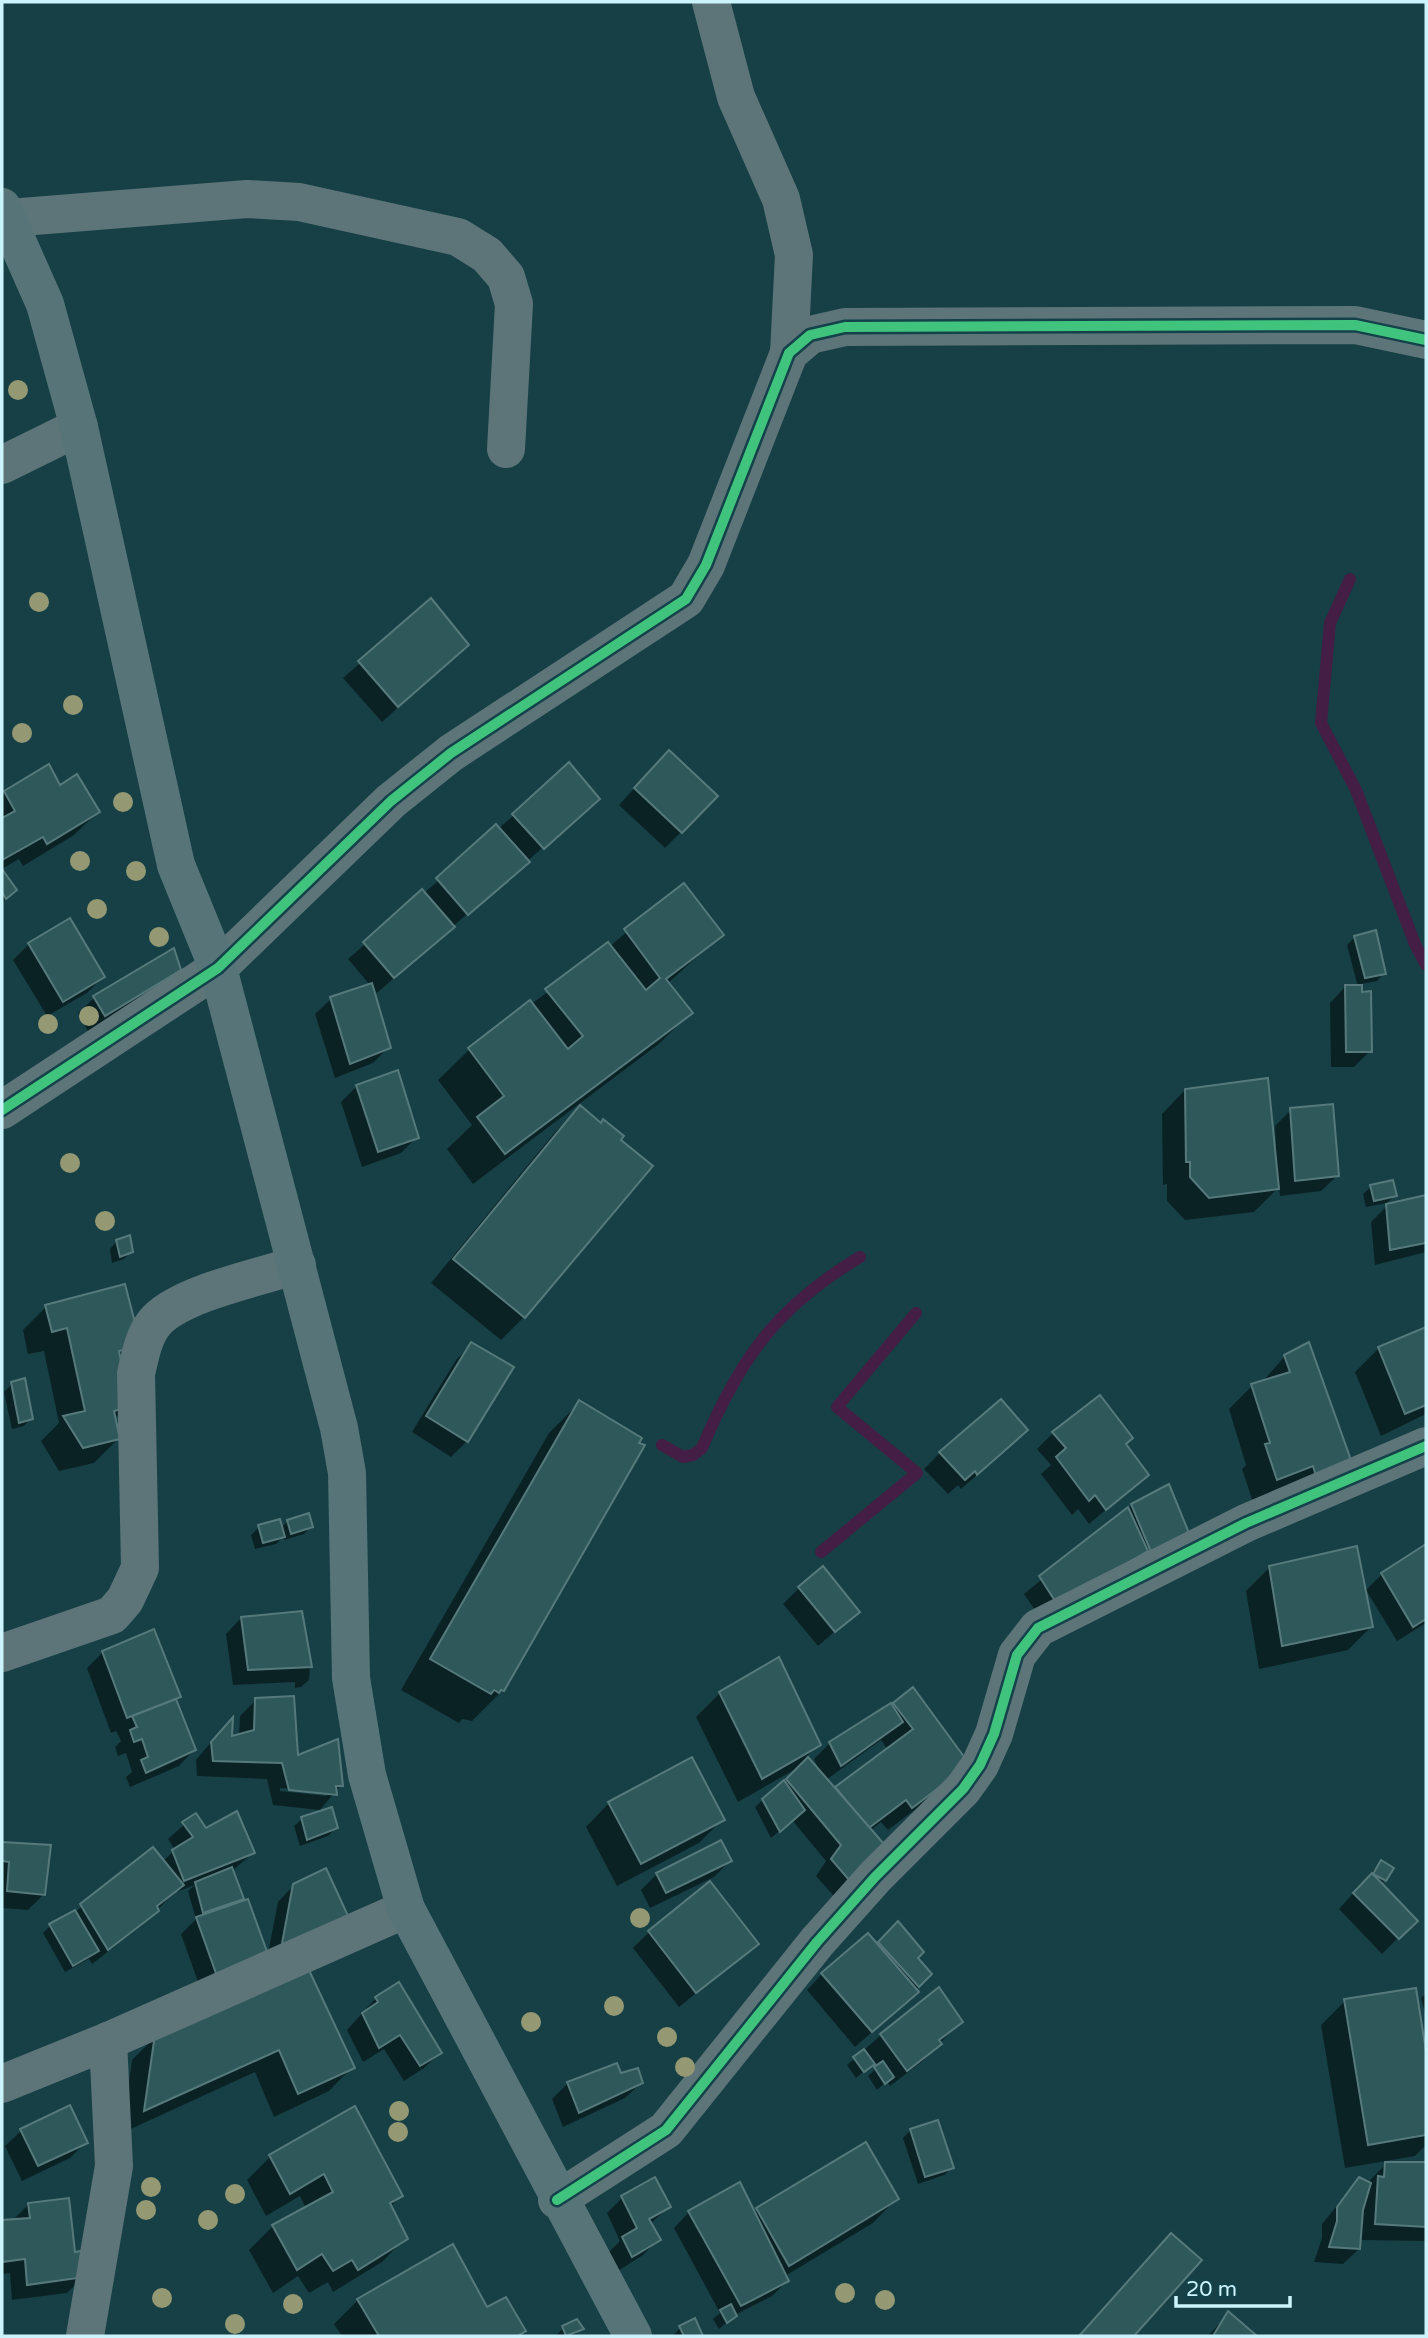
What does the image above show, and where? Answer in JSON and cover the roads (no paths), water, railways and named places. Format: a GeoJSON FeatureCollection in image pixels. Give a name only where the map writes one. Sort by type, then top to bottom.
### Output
{"type":"FeatureCollection","features":[{"type":"Feature","properties":{"kind":"main road"},"geometry":{"type":"LineString","coordinates":[[5,212],[45,304],[79,427],[176,865],[218,968],[339,1428],[346,1473],[351,1678],[367,1775],[406,1909],[558,2200],[633,2336]]}},
{"type":"Feature","properties":{"kind":"street"},"geometry":{"type":"LineString","coordinates":[[2,1110],[218,968],[391,801],[451,753],[686,599],[706,565],[789,353],[794,255],[781,199],[736,97],[711,2]]}},
{"type":"Feature","properties":{"kind":"street"},"geometry":{"type":"LineString","coordinates":[[5,212],[247,199],[299,202],[458,237],[487,255],[506,277],[514,304],[506,449]]}},
{"type":"Feature","properties":{"kind":"street"},"geometry":{"type":"LineString","coordinates":[[789,353],[810,335],[845,327],[1355,325],[1426,340]]}},
{"type":"Feature","properties":{"kind":"street"},"geometry":{"type":"LineString","coordinates":[[2,465],[79,427]]}},
{"type":"Feature","properties":{"kind":"street"},"geometry":{"type":"LineString","coordinates":[[2,1653],[112,1615],[134,1584],[140,1567],[136,1374],[144,1344],[155,1321],[176,1304],[297,1265]]}},
{"type":"Feature","properties":{"kind":"street"},"geometry":{"type":"LineString","coordinates":[[558,2200],[666,2130],[817,1942],[875,1877],[962,1789],[980,1765],[993,1734],[1017,1656],[1026,1640],[1038,1628],[1246,1523],[1426,1446]]}},
{"type":"Feature","properties":{"kind":"street"},"geometry":{"type":"LineString","coordinates":[[2,2084],[108,2041],[406,1909]]}},
{"type":"Feature","properties":{"kind":"street"},"geometry":{"type":"LineString","coordinates":[[85,2336],[114,2166],[108,2041]]}},
{"type":"Feature","properties":{"kind":"waterway"},"geometry":{"type":"LineString","coordinates":[[1350,579],[1330,623],[1321,723],[1356,790],[1415,944],[1426,965]]}},
{"type":"Feature","properties":{"kind":"waterway"},"geometry":{"type":"LineString","coordinates":[[662,1445],[683,1457],[693,1455],[702,1448],[730,1388],[763,1338],[805,1296],[860,1257]]}},
{"type":"Feature","properties":{"kind":"waterway"},"geometry":{"type":"LineString","coordinates":[[821,1552],[917,1473],[837,1407],[916,1313]]}}]}
